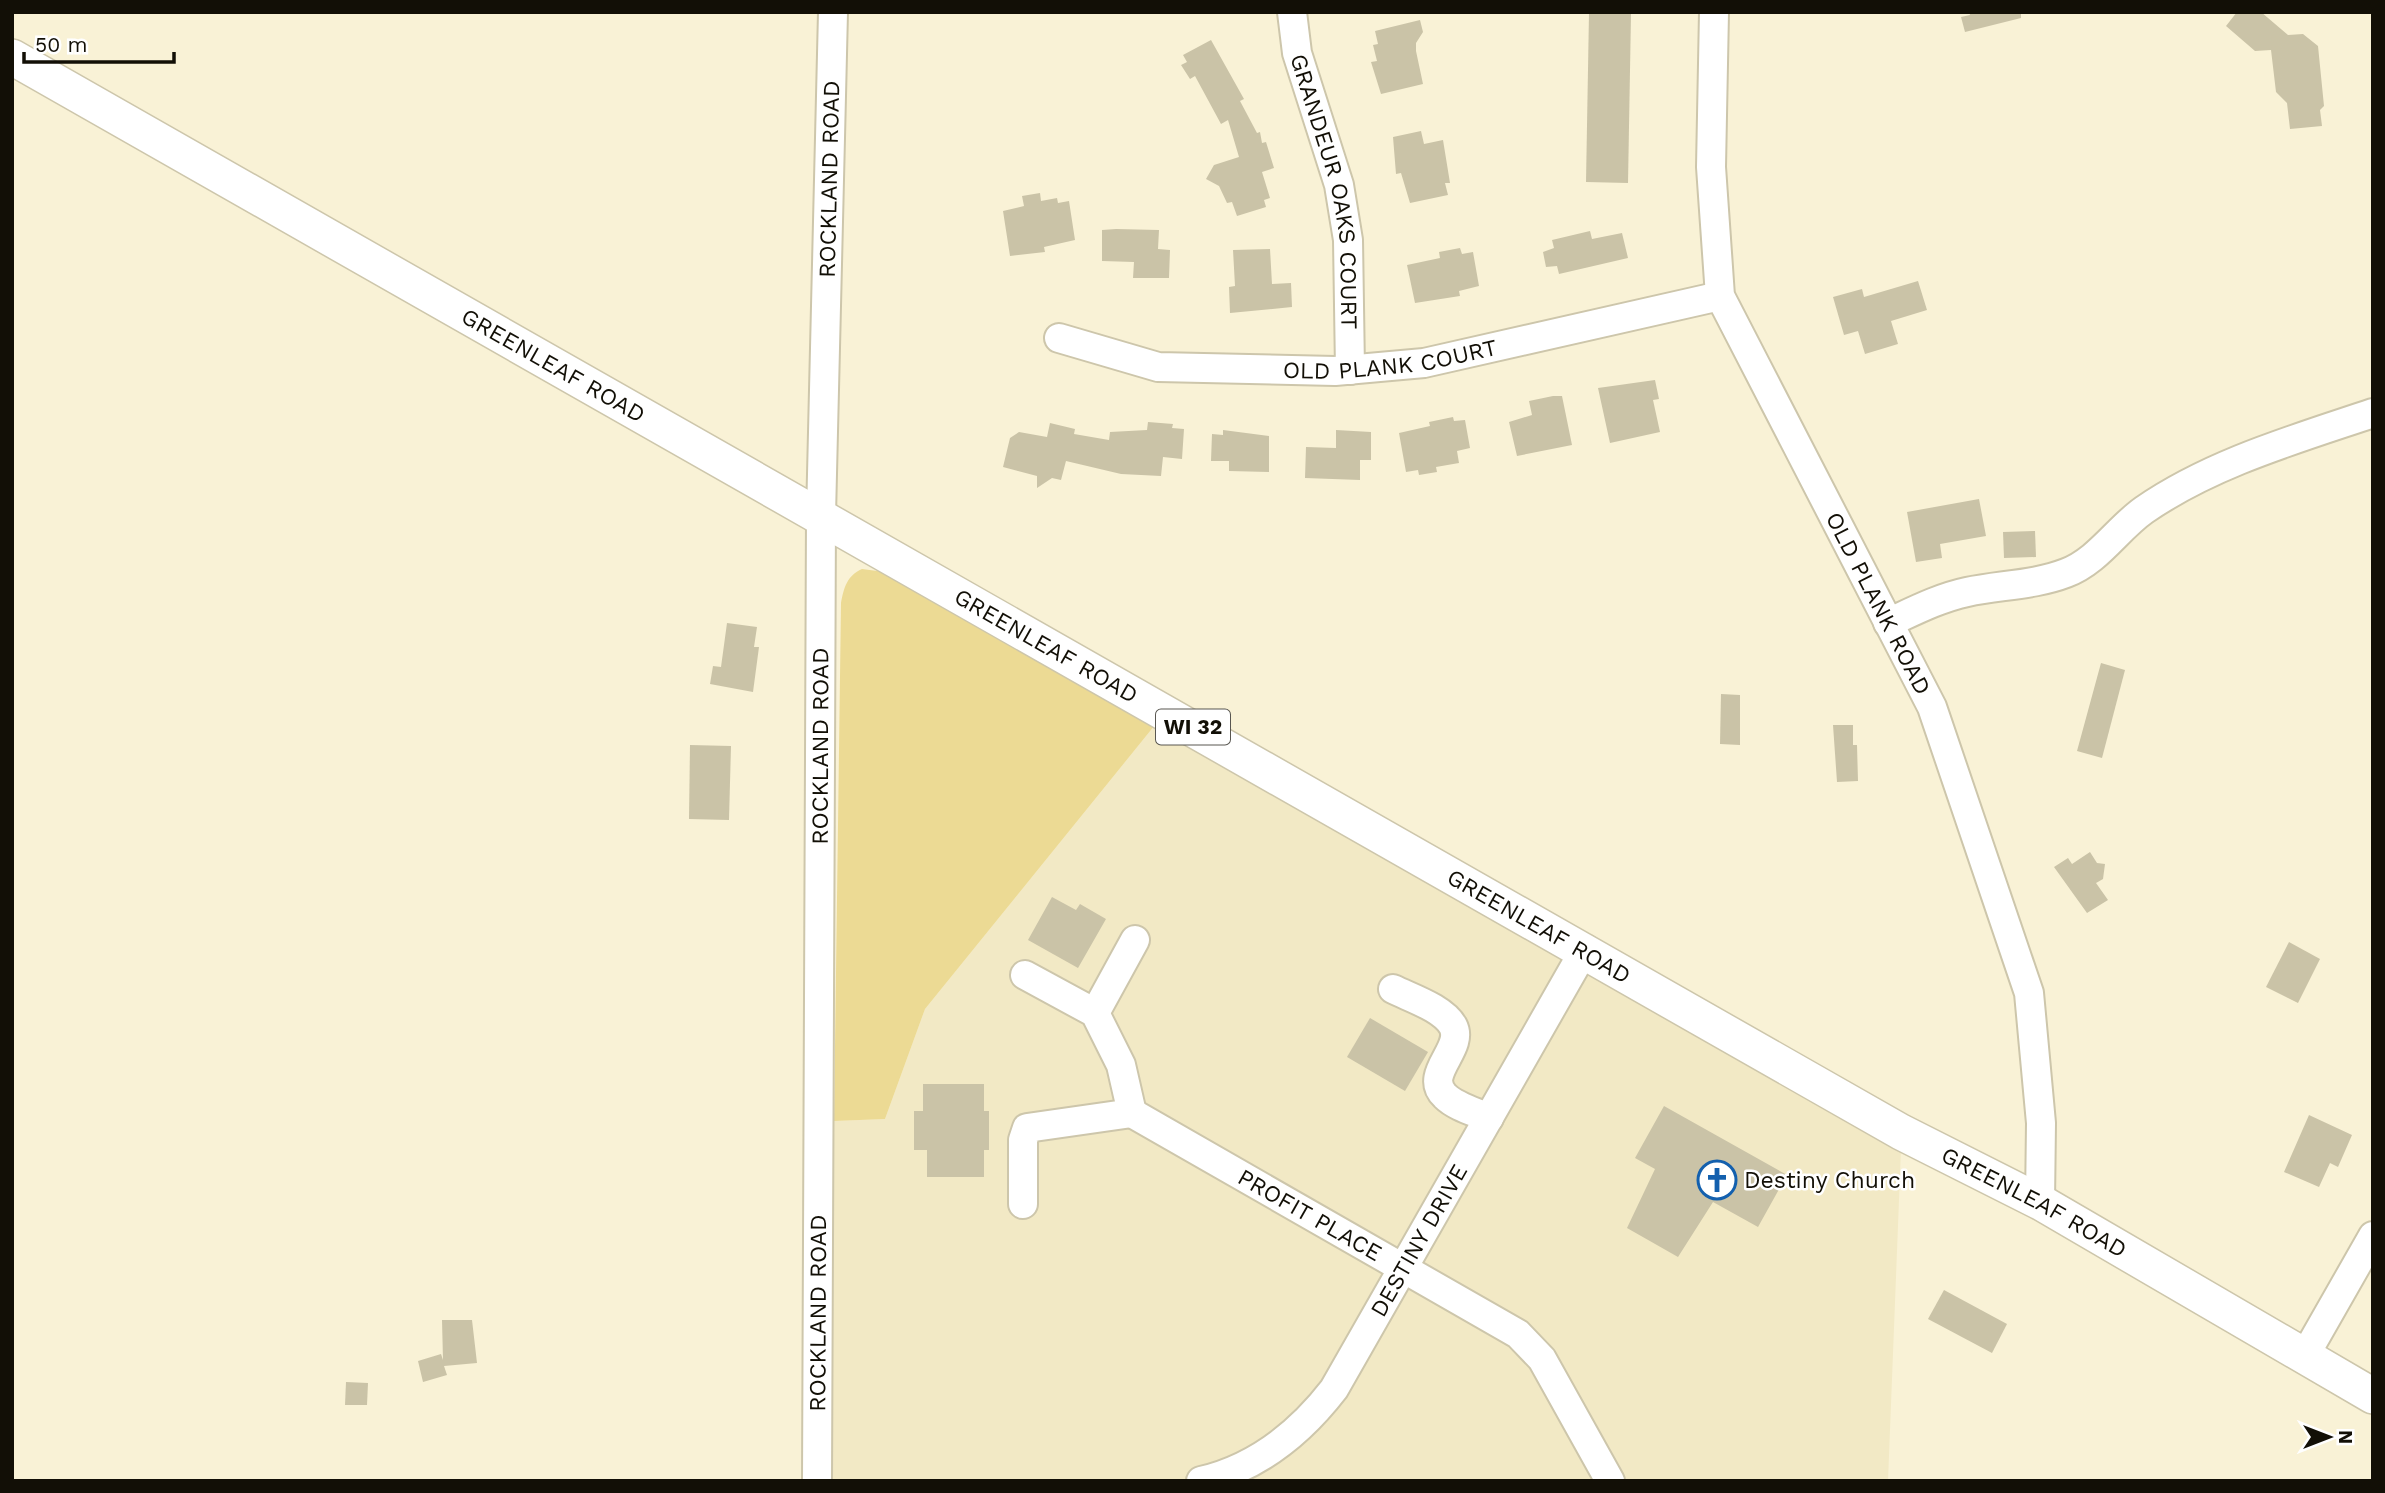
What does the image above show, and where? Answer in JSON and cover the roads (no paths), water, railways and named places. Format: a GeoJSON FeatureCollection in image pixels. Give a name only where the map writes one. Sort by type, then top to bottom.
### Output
{"type":"FeatureCollection","features":[{"type":"Feature","properties":{"kind":"main road","name":"GREENLEAF ROAD"},"geometry":{"type":"LineString","coordinates":[[12,57],[1585,949],[1901,1132],[2040,1202],[2373,1396]]}},
{"type":"Feature","properties":{"kind":"street","name":"ROCKLAND ROAD"},"geometry":{"type":"LineString","coordinates":[[817,1481],[821,516],[833,12]]}},
{"type":"Feature","properties":{"kind":"street","name":"GRANDEUR OAKS COURT"},"geometry":{"type":"LineString","coordinates":[[1292,12],[1297,53],[1339,185],[1348,240],[1350,370]]}},
{"type":"Feature","properties":{"kind":"street","name":"OLD PLANK ROAD"},"geometry":{"type":"LineString","coordinates":[[1714,12],[1711,167],[1720,296],[1931,707],[2029,993],[2041,1123],[2040,1202]]}},
{"type":"Feature","properties":{"kind":"street","name":"OLD PLANK COURT"},"geometry":{"type":"LineString","coordinates":[[1059,338],[1158,367],[1350,370],[1424,363],[1720,296]]}},
{"type":"Feature","properties":{"kind":"street"},"geometry":{"type":"LineString","coordinates":[[1888,623],[1928,604],[1965,592],[2033,582],[2067,572],[2093,556],[2143,511],[2184,487],[2263,450],[2373,412]]}},
{"type":"Feature","properties":{"kind":"street"},"geometry":{"type":"LineString","coordinates":[[1095,1013],[1135,940]]}},
{"type":"Feature","properties":{"kind":"street","name":"DESTINY DRIVE"},"geometry":{"type":"LineString","coordinates":[[1201,1481],[1252,1462],[1279,1446],[1317,1411],[1340,1381],[1585,949]]}},
{"type":"Feature","properties":{"kind":"street"},"geometry":{"type":"LineString","coordinates":[[1023,1204],[1023,1140],[1027,1128],[1132,1113],[1121,1065],[1095,1013],[1025,975]]}},
{"type":"Feature","properties":{"kind":"street"},"geometry":{"type":"LineString","coordinates":[[1393,989],[1445,1016],[1452,1025],[1455,1042],[1438,1077],[1441,1091],[1447,1099],[1489,1118]]}},
{"type":"Feature","properties":{"kind":"street","name":"PROFIT PLACE"},"geometry":{"type":"LineString","coordinates":[[1132,1113],[1518,1334],[1535,1350],[1609,1481]]}},
{"type":"Feature","properties":{"kind":"street"},"geometry":{"type":"LineString","coordinates":[[2304,1357],[2373,1236]]}},
{"type":"Feature","properties":{"kind":"place","name":"Destiny Church"},"geometry":{"type":"Point","coordinates":[1717,1180]}}]}
